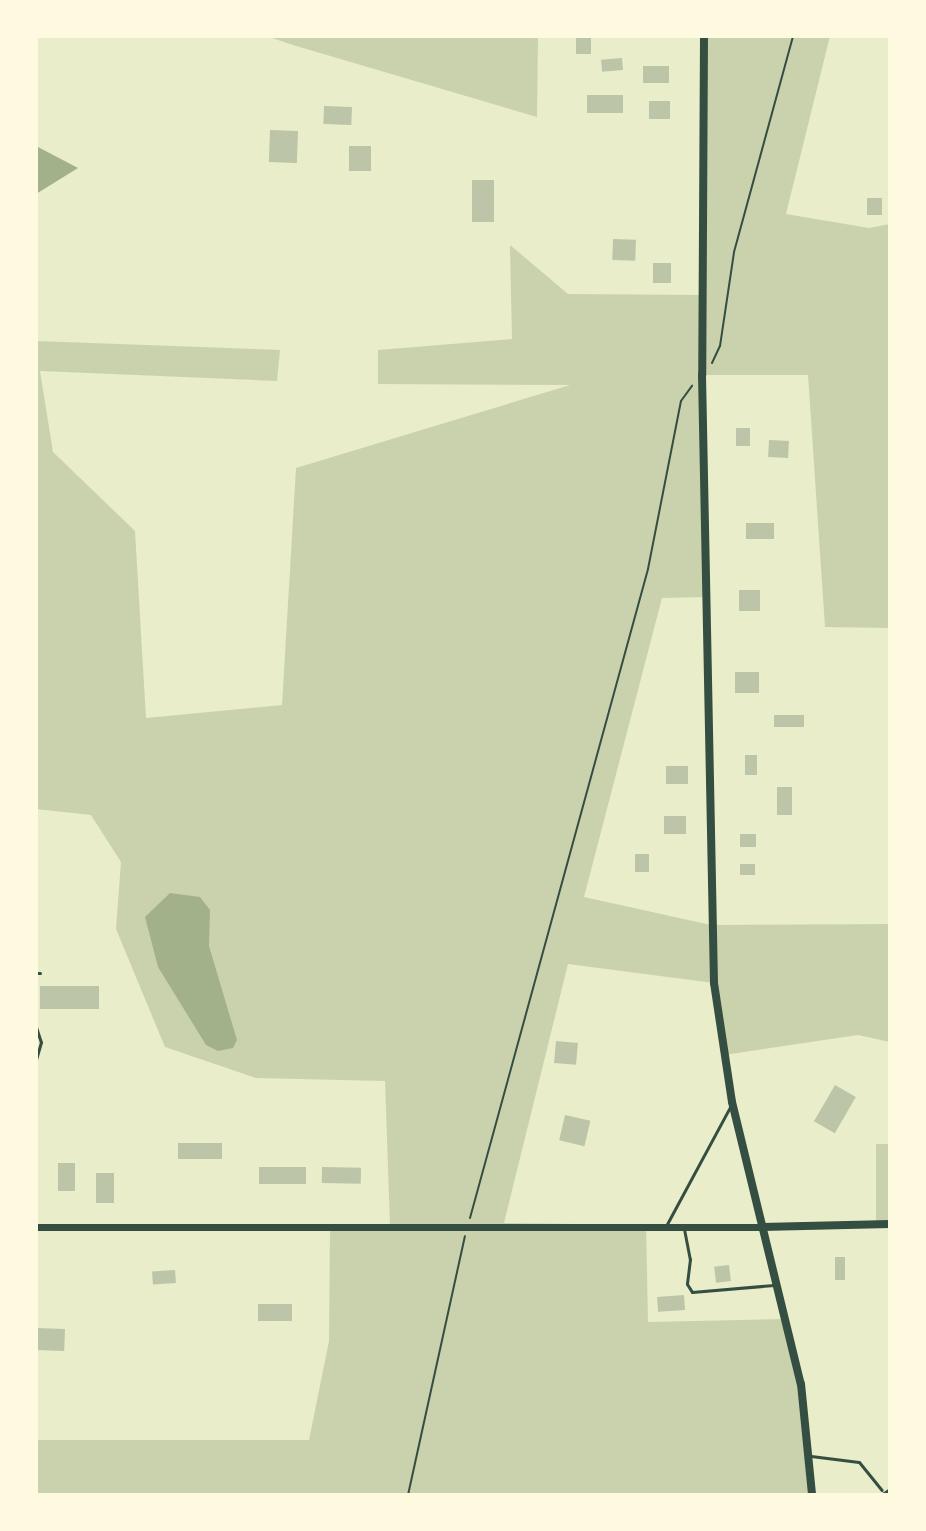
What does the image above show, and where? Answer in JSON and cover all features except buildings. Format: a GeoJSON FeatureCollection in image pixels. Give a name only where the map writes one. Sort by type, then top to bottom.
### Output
{"type":"FeatureCollection","features":[{"type":"Feature","properties":{"kind":"street"},"geometry":{"type":"LineString","coordinates":[[704,36],[702,375],[712,952],[732,1102],[801,1384],[811,1456],[812,1495]]}},
{"type":"Feature","properties":{"kind":"street"},"geometry":{"type":"LineString","coordinates":[[36,1227],[667,1224],[761,1227],[890,1224]]}},
{"type":"Feature","properties":{"kind":"lane"},"geometry":{"type":"LineString","coordinates":[[36,1027],[41,1042],[36,1060]]}},
{"type":"Feature","properties":{"kind":"lane"},"geometry":{"type":"LineString","coordinates":[[667,1224],[732,1102]]}},
{"type":"Feature","properties":{"kind":"lane"},"geometry":{"type":"LineString","coordinates":[[683,1225],[690,1259],[687,1284],[692,1292],[776,1285]]}},
{"type":"Feature","properties":{"kind":"lane"},"geometry":{"type":"LineString","coordinates":[[811,1456],[859,1462],[882,1492],[890,1489]]}},
{"type":"Feature","properties":{"kind":"path"},"geometry":{"type":"LineString","coordinates":[[708,368],[720,346],[734,252],[793,36]]}},
{"type":"Feature","properties":{"kind":"path"},"geometry":{"type":"LineString","coordinates":[[469,1219],[648,569],[682,409],[695,383]]}},
{"type":"Feature","properties":{"kind":"path"},"geometry":{"type":"LineString","coordinates":[[408,1495],[461,1249]]}},
{"type":"Feature","properties":{"kind":"shaded area"},"geometry":{"type":"Polygon","coordinates":[[[266,36],[538,36],[537,117],[293,45],[266,36]]]}},
{"type":"Feature","properties":{"kind":"shaded area"},"geometry":{"type":"Polygon","coordinates":[[[704,36],[830,36],[786,214],[869,228],[890,224],[890,628],[825,627],[808,375],[702,375],[706,597],[662,598],[584,897],[711,925],[890,924],[890,1042],[858,1035],[724,1055],[714,983],[568,964],[504,1223],[646,1225],[648,1322],[785,1319],[801,1384],[812,1495],[36,1495],[36,1440],[309,1440],[329,1341],[330,1226],[390,1225],[385,1081],[256,1078],[165,1047],[116,929],[121,862],[91,815],[36,809],[36,341],[280,350],[277,381],[40,371],[53,452],[135,531],[146,718],[282,705],[296,468],[570,385],[378,384],[378,350],[512,339],[510,245],[568,294],[702,295],[704,36]]]}},
{"type":"Feature","properties":{"kind":"shaded area"},"geometry":{"type":"Polygon","coordinates":[[[36,146],[78,168],[36,194],[36,146]]]}},
{"type":"Feature","properties":{"kind":"shaded area"},"geometry":{"type":"Polygon","coordinates":[[[170,893],[200,897],[210,910],[209,946],[237,1040],[233,1048],[218,1051],[206,1045],[158,967],[145,917],[170,893]]]}},
{"type":"Feature","properties":{"kind":"shaded area"},"geometry":{"type":"Polygon","coordinates":[[[876,1144],[890,1144],[890,1224],[876,1224],[876,1144]]]}}]}
